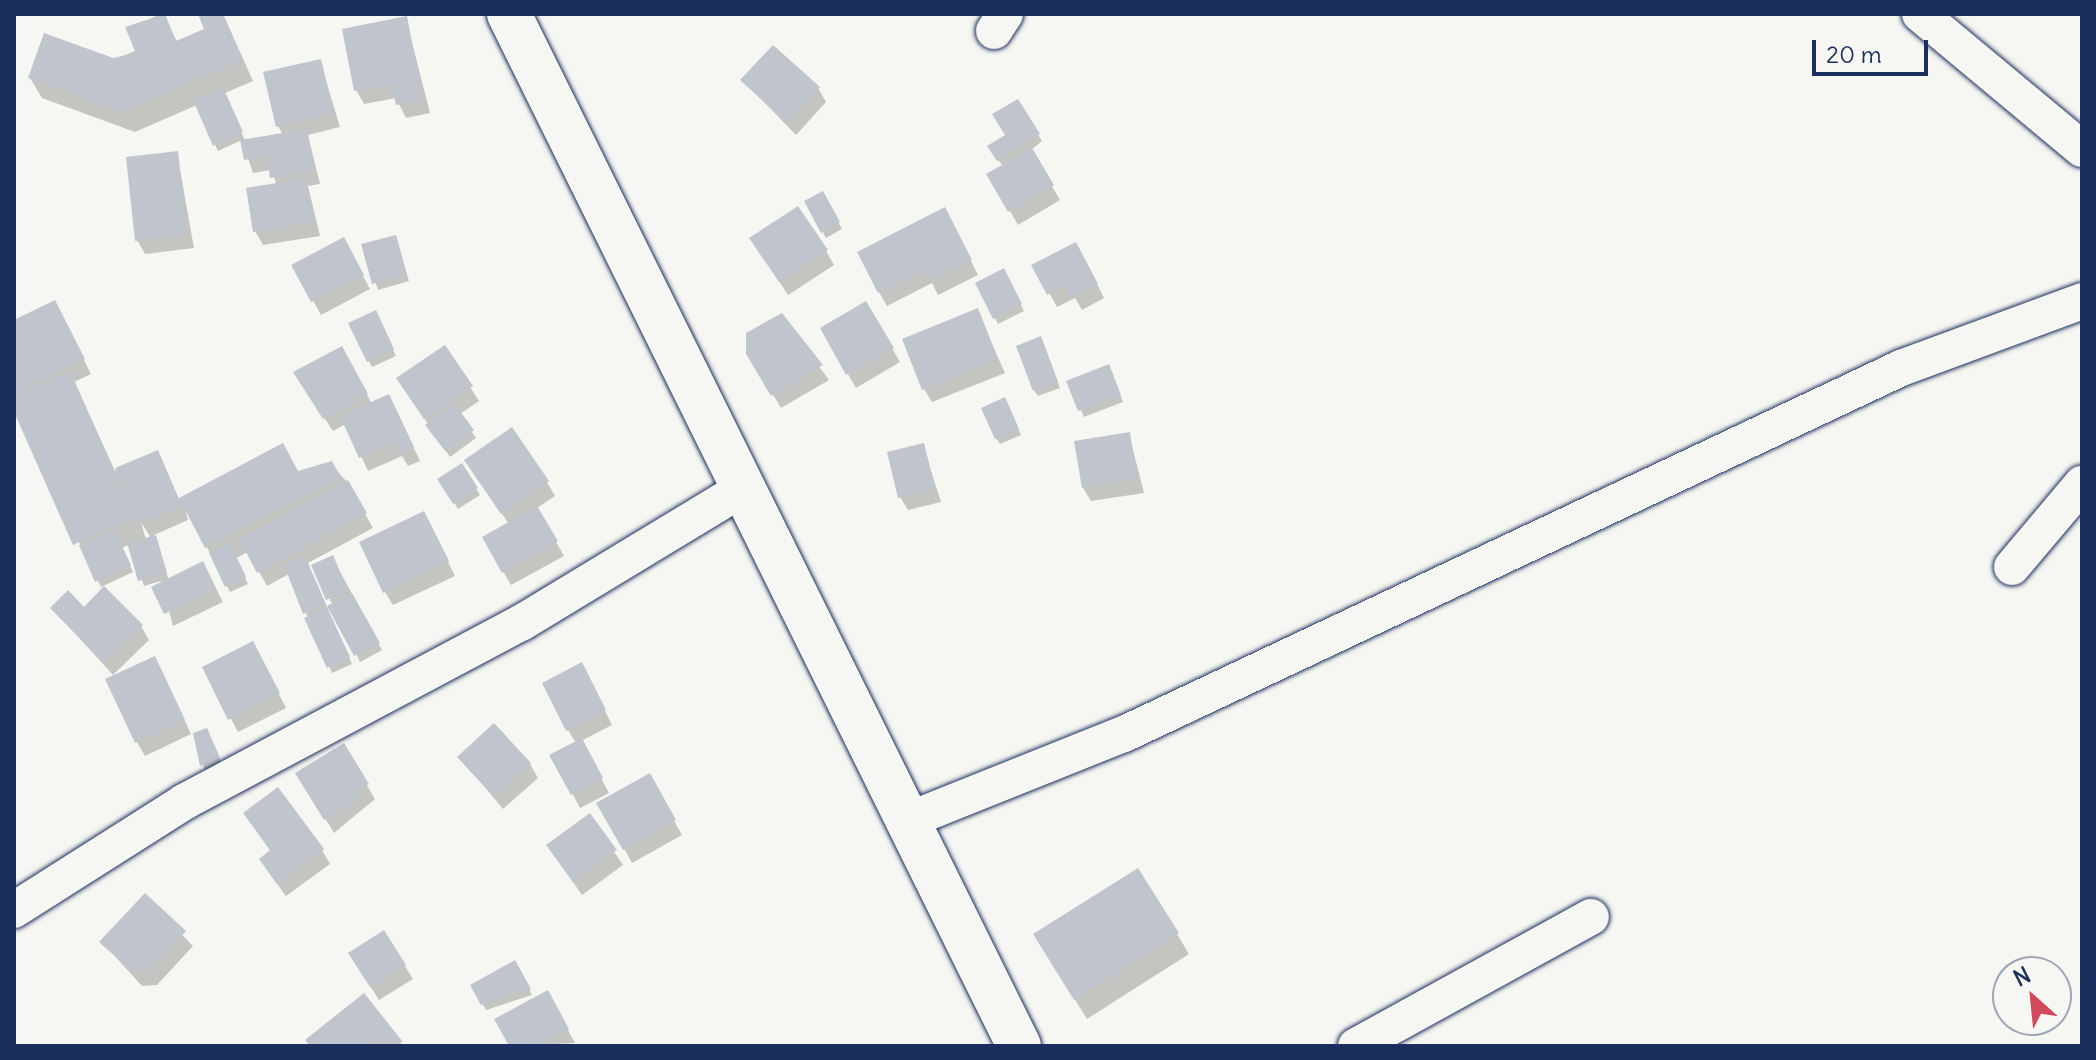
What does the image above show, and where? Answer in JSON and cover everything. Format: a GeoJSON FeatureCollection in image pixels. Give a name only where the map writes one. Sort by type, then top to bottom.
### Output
{"type":"FeatureCollection","features":[{"type":"Feature","properties":{"kind":"main road"},"geometry":{"type":"LineString","coordinates":[[509,14],[741,490],[1019,1046]]}},
{"type":"Feature","properties":{"kind":"street"},"geometry":{"type":"LineString","coordinates":[[1920,14],[2082,149]]}},
{"type":"Feature","properties":{"kind":"street"},"geometry":{"type":"LineString","coordinates":[[906,821],[1124,734],[1901,368],[2082,301]]}},
{"type":"Feature","properties":{"kind":"street"},"geometry":{"type":"LineString","coordinates":[[2012,567],[2082,484]]}},
{"type":"Feature","properties":{"kind":"street"},"geometry":{"type":"LineString","coordinates":[[14,910],[184,802],[521,623],[741,490]]}},
{"type":"Feature","properties":{"kind":"street"},"geometry":{"type":"LineString","coordinates":[[1356,1046],[1591,917]]}},
{"type":"Feature","properties":{"kind":"building"},"geometry":{"type":"Polygon","coordinates":[[[165,14],[176,41],[204,29],[198,14],[223,14],[243,60],[123,112],[28,78],[44,33],[116,59],[135,51],[125,27],[165,14]]]}},
{"type":"Feature","properties":{"kind":"building"},"geometry":{"type":"Polygon","coordinates":[[[407,16],[423,100],[396,105],[391,84],[354,91],[342,29],[407,16]]]}},
{"type":"Feature","properties":{"kind":"building"},"geometry":{"type":"Polygon","coordinates":[[[773,45],[820,87],[787,123],[740,80],[773,45]]]}},
{"type":"Feature","properties":{"kind":"building"},"geometry":{"type":"Polygon","coordinates":[[[321,59],[334,113],[276,127],[263,72],[321,59]]]}},
{"type":"Feature","properties":{"kind":"building"},"geometry":{"type":"Polygon","coordinates":[[[223,87],[243,132],[213,146],[193,100],[223,87]]]}},
{"type":"Feature","properties":{"kind":"building"},"geometry":{"type":"Polygon","coordinates":[[[1018,99],[1040,134],[997,161],[987,146],[1005,135],[992,114],[1018,99]]]}},
{"type":"Feature","properties":{"kind":"building"},"geometry":{"type":"Polygon","coordinates":[[[307,129],[313,171],[270,178],[267,156],[244,160],[240,140],[307,129]]]}},
{"type":"Feature","properties":{"kind":"building"},"geometry":{"type":"Polygon","coordinates":[[[1032,148],[1054,185],[1008,212],[986,174],[1032,148]]]}},
{"type":"Feature","properties":{"kind":"building"},"geometry":{"type":"Polygon","coordinates":[[[178,151],[187,235],[135,241],[126,157],[178,151]]]}},
{"type":"Feature","properties":{"kind":"building"},"geometry":{"type":"Polygon","coordinates":[[[306,178],[313,222],[253,232],[246,188],[306,178]]]}},
{"type":"Feature","properties":{"kind":"building"},"geometry":{"type":"Polygon","coordinates":[[[823,191],[840,222],[821,233],[804,201],[823,191]]]}},
{"type":"Feature","properties":{"kind":"building"},"geometry":{"type":"Polygon","coordinates":[[[798,206],[828,250],[779,282],[749,238],[798,206]]]}},
{"type":"Feature","properties":{"kind":"building"},"geometry":{"type":"Polygon","coordinates":[[[945,207],[972,260],[929,282],[923,270],[878,293],[857,252],[945,207]]]}},
{"type":"Feature","properties":{"kind":"building"},"geometry":{"type":"Polygon","coordinates":[[[396,235],[407,274],[372,284],[361,244],[396,235]]]}},
{"type":"Feature","properties":{"kind":"building"},"geometry":{"type":"Polygon","coordinates":[[[344,237],[364,275],[311,302],[291,265],[344,237]]]}},
{"type":"Feature","properties":{"kind":"building"},"geometry":{"type":"Polygon","coordinates":[[[1076,242],[1098,284],[1072,298],[1066,285],[1047,295],[1031,265],[1076,242]]]}},
{"type":"Feature","properties":{"kind":"building"},"geometry":{"type":"Polygon","coordinates":[[[1004,268],[1022,304],[993,319],[975,283],[1004,268]]]}},
{"type":"Feature","properties":{"kind":"building"},"geometry":{"type":"Polygon","coordinates":[[[55,300],[85,359],[14,393],[14,320],[55,300]]]}},
{"type":"Feature","properties":{"kind":"building"},"geometry":{"type":"Polygon","coordinates":[[[866,301],[894,348],[846,375],[820,328],[866,301]]]}},
{"type":"Feature","properties":{"kind":"building"},"geometry":{"type":"Polygon","coordinates":[[[978,308],[998,359],[922,390],[902,339],[978,308]]]}},
{"type":"Feature","properties":{"kind":"building"},"geometry":{"type":"Polygon","coordinates":[[[376,310],[394,349],[367,362],[348,323],[376,310]]]}},
{"type":"Feature","properties":{"kind":"building"},"geometry":{"type":"Polygon","coordinates":[[[782,313],[823,365],[771,396],[746,354],[746,333],[782,313]]]}},
{"type":"Feature","properties":{"kind":"building"},"geometry":{"type":"Polygon","coordinates":[[[1041,336],[1058,382],[1033,391],[1016,346],[1041,336]]]}},
{"type":"Feature","properties":{"kind":"building"},"geometry":{"type":"Polygon","coordinates":[[[445,345],[473,386],[424,419],[396,378],[445,345]]]}},
{"type":"Feature","properties":{"kind":"building"},"geometry":{"type":"Polygon","coordinates":[[[342,346],[368,394],[323,419],[293,372],[342,346]]]}},
{"type":"Feature","properties":{"kind":"building"},"geometry":{"type":"Polygon","coordinates":[[[1109,364],[1121,395],[1078,411],[1066,381],[1109,364]]]}},
{"type":"Feature","properties":{"kind":"building"},"geometry":{"type":"Polygon","coordinates":[[[70,371],[135,517],[73,545],[14,412],[14,395],[70,371]]]}},
{"type":"Feature","properties":{"kind":"building"},"geometry":{"type":"Polygon","coordinates":[[[389,394],[414,447],[399,454],[394,443],[359,458],[340,416],[389,394]]]}},
{"type":"Feature","properties":{"kind":"building"},"geometry":{"type":"Polygon","coordinates":[[[1005,397],[1019,429],[995,439],[981,408],[1005,397]]]}},
{"type":"Feature","properties":{"kind":"building"},"geometry":{"type":"Polygon","coordinates":[[[454,403],[474,430],[446,452],[425,425],[454,403]]]}},
{"type":"Feature","properties":{"kind":"building"},"geometry":{"type":"Polygon","coordinates":[[[512,427],[549,481],[501,514],[464,460],[512,427]]]}},
{"type":"Feature","properties":{"kind":"building"},"geometry":{"type":"Polygon","coordinates":[[[1130,432],[1137,479],[1082,488],[1074,441],[1130,432]]]}},
{"type":"Feature","properties":{"kind":"building"},"geometry":{"type":"Polygon","coordinates":[[[283,443],[298,471],[332,461],[341,478],[205,548],[179,498],[283,443]]]}},
{"type":"Feature","properties":{"kind":"building"},"geometry":{"type":"Polygon","coordinates":[[[924,443],[935,488],[898,498],[887,452],[924,443]]]}},
{"type":"Feature","properties":{"kind":"building"},"geometry":{"type":"Polygon","coordinates":[[[158,450],[182,506],[140,524],[115,468],[158,450]]]}},
{"type":"Feature","properties":{"kind":"building"},"geometry":{"type":"Polygon","coordinates":[[[462,463],[478,488],[453,504],[437,479],[462,463]]]}},
{"type":"Feature","properties":{"kind":"building"},"geometry":{"type":"Polygon","coordinates":[[[348,480],[367,513],[257,573],[239,539],[348,480]]]}},
{"type":"Feature","properties":{"kind":"building"},"geometry":{"type":"Polygon","coordinates":[[[537,506],[558,541],[502,573],[482,537],[537,506]]]}},
{"type":"Feature","properties":{"kind":"building"},"geometry":{"type":"Polygon","coordinates":[[[424,511],[449,561],[383,593],[359,542],[424,511]]]}},
{"type":"Feature","properties":{"kind":"building"},"geometry":{"type":"Polygon","coordinates":[[[114,529],[131,565],[95,582],[79,545],[114,529]]]}},
{"type":"Feature","properties":{"kind":"building"},"geometry":{"type":"Polygon","coordinates":[[[156,535],[167,573],[138,581],[127,543],[156,535]]]}},
{"type":"Feature","properties":{"kind":"building"},"geometry":{"type":"Polygon","coordinates":[[[230,543],[246,577],[225,587],[209,553],[230,543]]]}},
{"type":"Feature","properties":{"kind":"building"},"geometry":{"type":"Polygon","coordinates":[[[333,555],[348,591],[326,600],[311,565],[333,555]]]}},
{"type":"Feature","properties":{"kind":"building"},"geometry":{"type":"Polygon","coordinates":[[[305,556],[325,605],[303,614],[284,565],[305,556]]]}},
{"type":"Feature","properties":{"kind":"building"},"geometry":{"type":"Polygon","coordinates":[[[203,561],[216,588],[164,614],[151,587],[203,561]]]}},
{"type":"Feature","properties":{"kind":"building"},"geometry":{"type":"Polygon","coordinates":[[[104,586],[143,625],[104,663],[50,608],[68,590],[84,607],[104,586]]]}},
{"type":"Feature","properties":{"kind":"building"},"geometry":{"type":"Polygon","coordinates":[[[352,593],[380,643],[354,656],[327,606],[352,593]]]}},
{"type":"Feature","properties":{"kind":"building"},"geometry":{"type":"Polygon","coordinates":[[[327,608],[350,657],[327,668],[304,618],[327,608]]]}},
{"type":"Feature","properties":{"kind":"building"},"geometry":{"type":"Polygon","coordinates":[[[253,641],[280,693],[228,720],[202,667],[253,641]]]}},
{"type":"Feature","properties":{"kind":"building"},"geometry":{"type":"Polygon","coordinates":[[[155,656],[185,720],[135,743],[105,679],[155,656]]]}},
{"type":"Feature","properties":{"kind":"building"},"geometry":{"type":"Polygon","coordinates":[[[582,662],[606,710],[566,731],[542,683],[582,662]]]}},
{"type":"Feature","properties":{"kind":"building"},"geometry":{"type":"Polygon","coordinates":[[[494,723],[531,763],[494,797],[457,757],[494,723]]]}},
{"type":"Feature","properties":{"kind":"building"},"geometry":{"type":"Polygon","coordinates":[[[207,728],[220,758],[200,766],[193,733],[207,728]]]}},
{"type":"Feature","properties":{"kind":"building"},"geometry":{"type":"Polygon","coordinates":[[[582,738],[603,778],[571,795],[549,755],[582,738]]]}},
{"type":"Feature","properties":{"kind":"building"},"geometry":{"type":"Polygon","coordinates":[[[344,743],[369,784],[356,792],[360,799],[324,820],[295,773],[344,743]]]}},
{"type":"Feature","properties":{"kind":"building"},"geometry":{"type":"Polygon","coordinates":[[[650,773],[676,820],[623,850],[596,803],[650,773]]]}},
{"type":"Feature","properties":{"kind":"building"},"geometry":{"type":"Polygon","coordinates":[[[278,787],[324,849],[277,884],[259,859],[270,850],[243,813],[278,787]]]}},
{"type":"Feature","properties":{"kind":"building"},"geometry":{"type":"Polygon","coordinates":[[[590,813],[617,850],[573,882],[546,845],[590,813]]]}},
{"type":"Feature","properties":{"kind":"building"},"geometry":{"type":"Polygon","coordinates":[[[1138,868],[1179,933],[1074,1000],[1033,934],[1138,868]]]}},
{"type":"Feature","properties":{"kind":"building"},"geometry":{"type":"Polygon","coordinates":[[[145,893],[186,931],[149,971],[133,972],[99,942],[145,893]]]}},
{"type":"Feature","properties":{"kind":"building"},"geometry":{"type":"Polygon","coordinates":[[[384,930],[406,965],[370,987],[348,953],[384,930]]]}},
{"type":"Feature","properties":{"kind":"building"},"geometry":{"type":"Polygon","coordinates":[[[515,960],[531,989],[481,1005],[470,985],[515,960]]]}},
{"type":"Feature","properties":{"kind":"building"},"geometry":{"type":"Polygon","coordinates":[[[548,990],[569,1029],[537,1046],[509,1046],[494,1019],[548,990]]]}},
{"type":"Feature","properties":{"kind":"building"},"geometry":{"type":"Polygon","coordinates":[[[364,993],[403,1042],[310,1046],[305,1040],[364,993]]]}}]}
